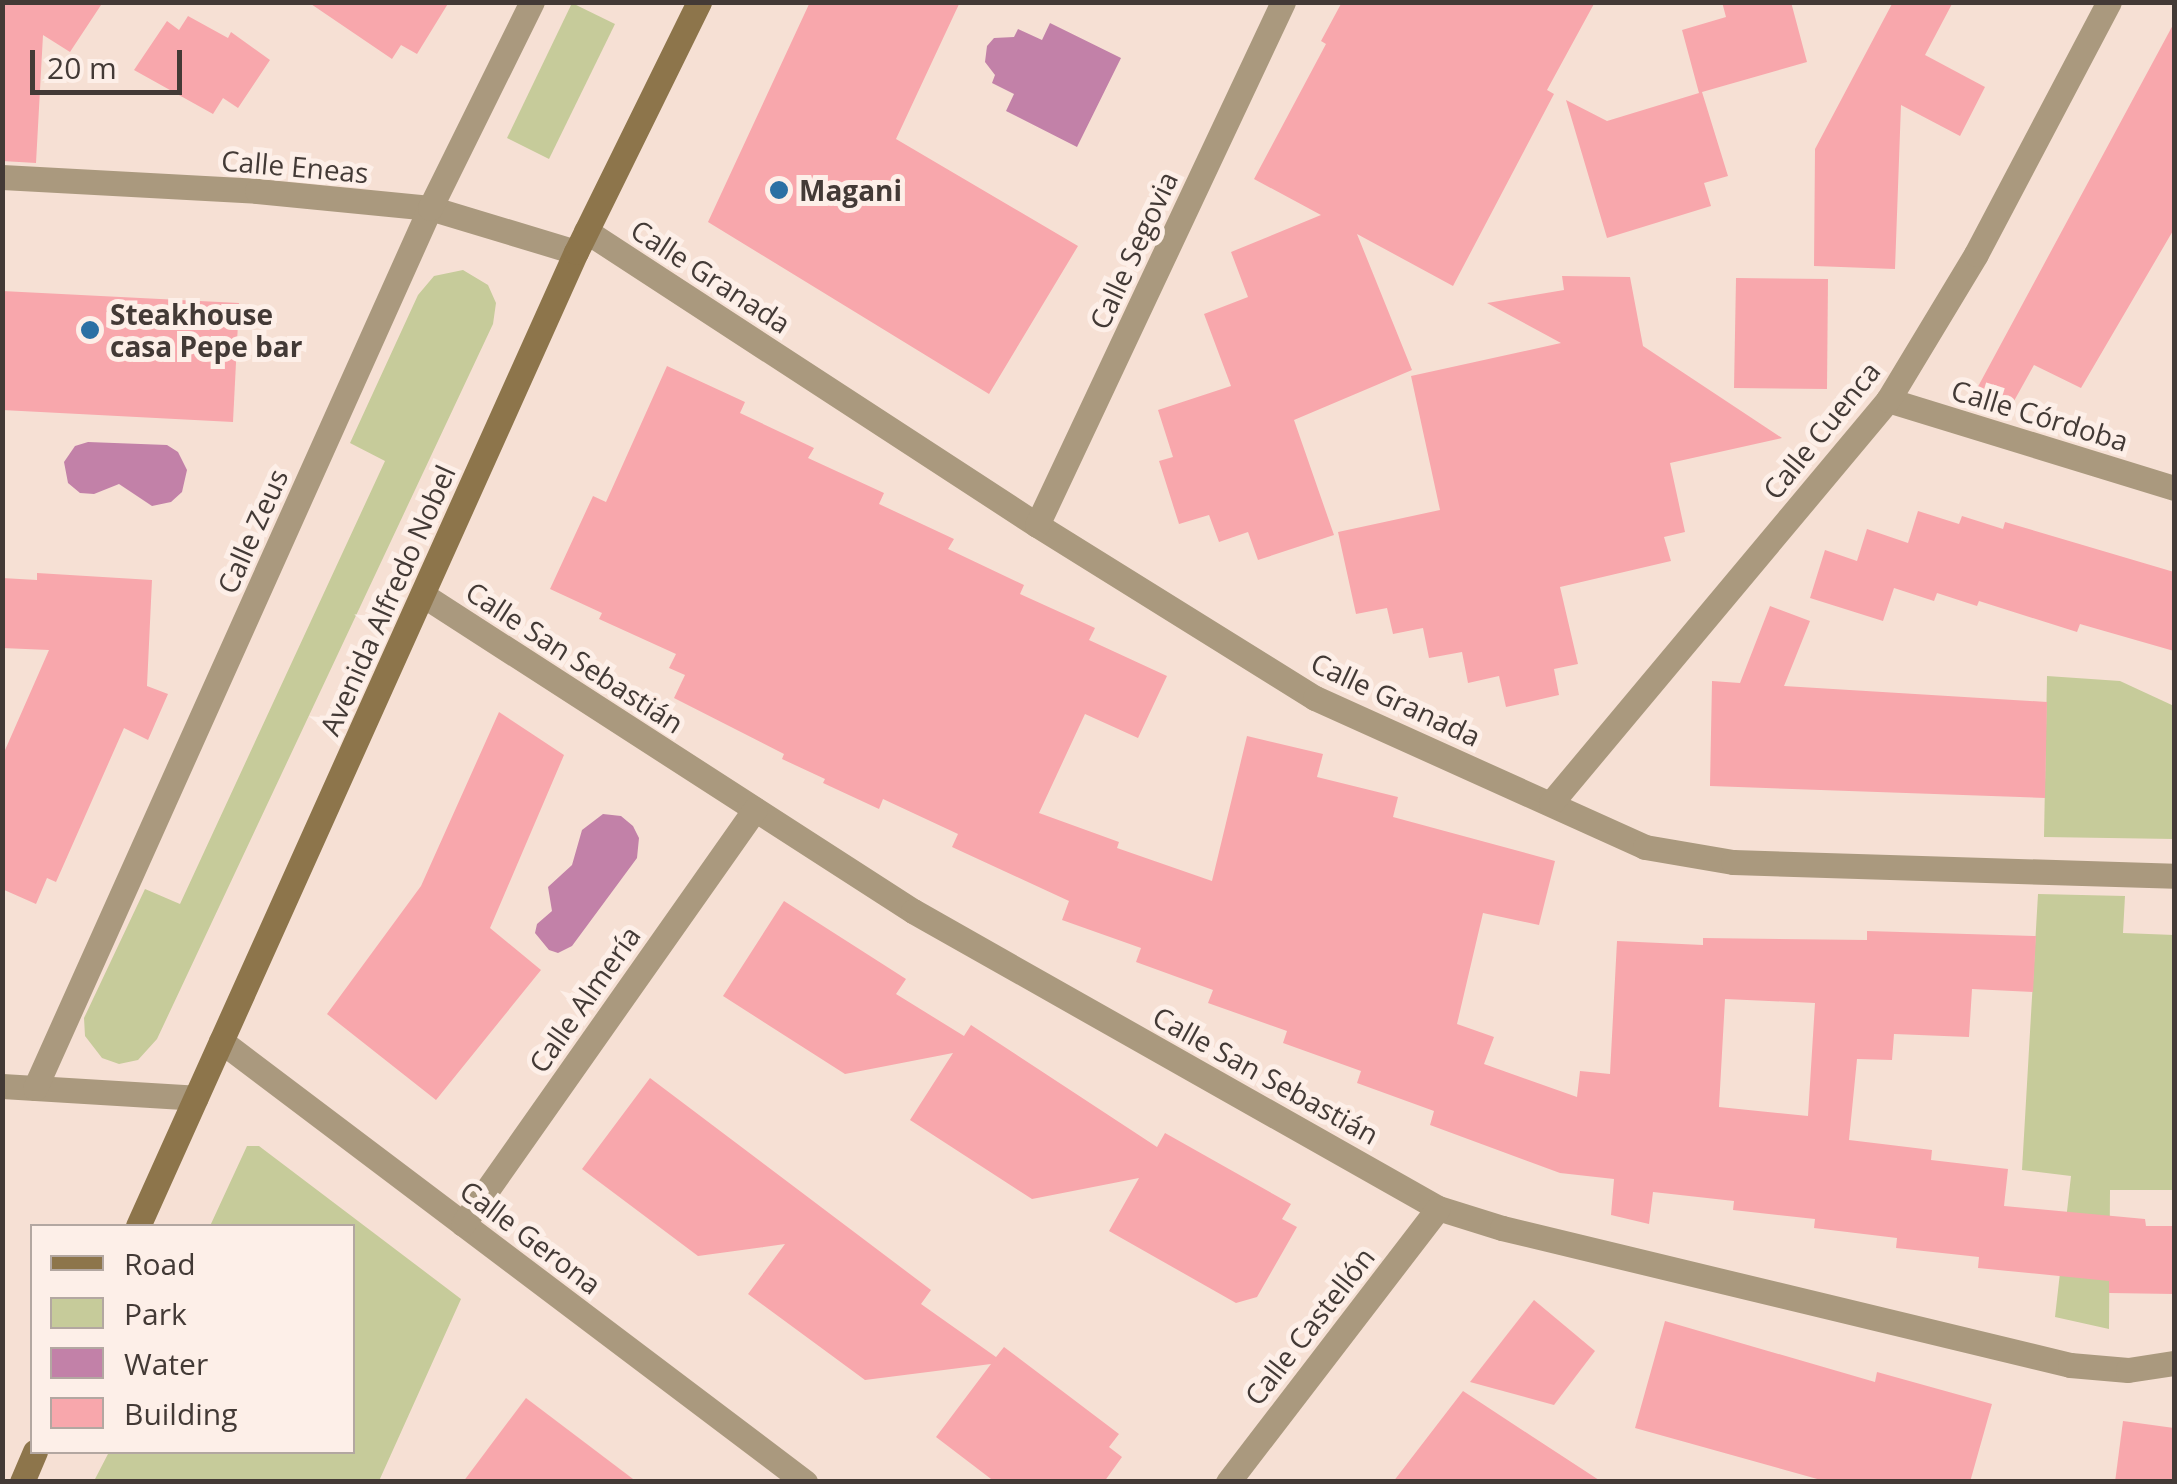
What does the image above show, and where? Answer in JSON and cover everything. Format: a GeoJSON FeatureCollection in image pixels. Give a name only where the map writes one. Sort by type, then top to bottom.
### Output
{"type":"FeatureCollection","features":[{"type":"Feature","properties":{"kind":"main road","name":"Avenida Alfredo Nobel"},"geometry":{"type":"LineString","coordinates":[[139,1224],[581,241],[699,2]]}},
{"type":"Feature","properties":{"kind":"main road"},"geometry":{"type":"LineString","coordinates":[[22,1482],[35,1454]]}},
{"type":"Feature","properties":{"kind":"street","name":"Calle Zeus"},"geometry":{"type":"LineString","coordinates":[[35,1088],[430,208],[532,2]]}},
{"type":"Feature","properties":{"kind":"street","name":"Calle Segovia"},"geometry":{"type":"LineString","coordinates":[[1037,525],[1284,2]]}},
{"type":"Feature","properties":{"kind":"street","name":"Calle Cuenca"},"geometry":{"type":"LineString","coordinates":[[1551,803],[1888,400],[1976,254],[2109,2]]}},
{"type":"Feature","properties":{"kind":"street","name":"Calle Eneas"},"geometry":{"type":"LineString","coordinates":[[2,178],[258,191],[430,208],[581,241]]}},
{"type":"Feature","properties":{"kind":"street","name":"Calle Granada"},"geometry":{"type":"LineString","coordinates":[[581,241],[1315,698],[1646,847],[1733,862],[2174,876]]}},
{"type":"Feature","properties":{"kind":"street","name":"Calle Córdoba"},"geometry":{"type":"LineString","coordinates":[[1888,400],[2174,488]]}},
{"type":"Feature","properties":{"kind":"street","name":"Calle San Sebastián"},"geometry":{"type":"LineString","coordinates":[[423,595],[913,912],[1438,1208],[1502,1228],[2070,1365],[2128,1370],[2174,1364]]}},
{"type":"Feature","properties":{"kind":"street","name":"Calle Almería"},"geometry":{"type":"LineString","coordinates":[[463,1224],[755,808]]}},
{"type":"Feature","properties":{"kind":"street","name":"Calle Gerona"},"geometry":{"type":"LineString","coordinates":[[222,1041],[804,1482]]}},
{"type":"Feature","properties":{"kind":"street"},"geometry":{"type":"LineString","coordinates":[[2,1086],[196,1098]]}},
{"type":"Feature","properties":{"kind":"street","name":"Calle Castellón"},"geometry":{"type":"LineString","coordinates":[[1228,1482],[1438,1208]]}},
{"type":"Feature","properties":{"kind":"green space"},"geometry":{"type":"Polygon","coordinates":[[[572,3],[615,24],[549,159],[507,138],[572,3]]]}},
{"type":"Feature","properties":{"kind":"green space"},"geometry":{"type":"Polygon","coordinates":[[[463,270],[488,285],[496,303],[493,324],[157,1039],[138,1060],[119,1064],[102,1058],[85,1036],[84,1018],[145,889],[180,904],[385,461],[350,443],[418,295],[434,276],[463,270]]]}},
{"type":"Feature","properties":{"kind":"green space"},"geometry":{"type":"Polygon","coordinates":[[[2047,676],[2120,681],[2174,706],[2174,839],[2044,837],[2047,676]]]}},
{"type":"Feature","properties":{"kind":"green space"},"geometry":{"type":"Polygon","coordinates":[[[2038,894],[2125,896],[2123,933],[2174,935],[2174,1190],[2110,1190],[2109,1329],[2055,1317],[2071,1176],[2022,1170],[2038,894]]]}},
{"type":"Feature","properties":{"kind":"green space"},"geometry":{"type":"Polygon","coordinates":[[[247,1146],[259,1146],[461,1299],[379,1481],[94,1481],[108,1454],[355,1454],[355,1224],[211,1224],[247,1146]]]}},
{"type":"Feature","properties":{"kind":"water"},"geometry":{"type":"Polygon","coordinates":[[[1050,23],[1121,58],[1077,147],[1006,111],[1014,94],[992,83],[995,75],[985,62],[987,46],[994,38],[1014,37],[1018,29],[1042,40],[1050,23]]]}},
{"type":"Feature","properties":{"kind":"water"},"geometry":{"type":"Polygon","coordinates":[[[88,442],[167,445],[178,452],[187,470],[182,492],[171,502],[152,506],[119,484],[94,494],[80,493],[68,483],[64,462],[75,446],[88,442]]]}},
{"type":"Feature","properties":{"kind":"water"},"geometry":{"type":"Polygon","coordinates":[[[603,814],[621,816],[633,826],[639,838],[637,858],[572,946],[558,953],[549,950],[535,933],[537,924],[552,911],[548,887],[572,865],[582,830],[603,814]]]}},
{"type":"Feature","properties":{"kind":"building"},"geometry":{"type":"Polygon","coordinates":[[[2,2],[103,2],[70,52],[43,35],[36,163],[2,161],[2,2]]]}},
{"type":"Feature","properties":{"kind":"building"},"geometry":{"type":"Polygon","coordinates":[[[308,2],[449,2],[417,54],[401,45],[392,59],[308,2]]]}},
{"type":"Feature","properties":{"kind":"building"},"geometry":{"type":"Polygon","coordinates":[[[810,2],[960,2],[896,139],[1078,246],[989,394],[708,222],[810,2]]]}},
{"type":"Feature","properties":{"kind":"building"},"geometry":{"type":"Polygon","coordinates":[[[1342,2],[1595,2],[1547,90],[1554,94],[1453,286],[1357,234],[1412,370],[1294,420],[1334,535],[1258,560],[1248,532],[1219,542],[1209,515],[1179,524],[1159,461],[1173,457],[1158,410],[1231,386],[1204,314],[1248,297],[1231,252],[1321,215],[1254,179],[1326,44],[1321,41],[1342,2]]]}},
{"type":"Feature","properties":{"kind":"building"},"geometry":{"type":"Polygon","coordinates":[[[1722,2],[1791,2],[1807,62],[1702,92],[1728,176],[1704,183],[1711,206],[1607,238],[1566,100],[1607,121],[1699,93],[1682,30],[1726,17],[1722,2]]]}},
{"type":"Feature","properties":{"kind":"building"},"geometry":{"type":"Polygon","coordinates":[[[1893,2],[1953,2],[1925,55],[1985,87],[1960,136],[1901,105],[1895,269],[1814,266],[1815,149],[1893,2]]]}},
{"type":"Feature","properties":{"kind":"building"},"geometry":{"type":"Polygon","coordinates":[[[188,16],[228,38],[231,32],[270,60],[238,108],[223,98],[213,114],[134,70],[167,21],[179,30],[188,16]]]}},
{"type":"Feature","properties":{"kind":"building"},"geometry":{"type":"Polygon","coordinates":[[[2174,23],[2174,229],[2081,388],[2034,365],[2004,419],[1967,407],[2174,23]]]}},
{"type":"Feature","properties":{"kind":"building"},"geometry":{"type":"Polygon","coordinates":[[[1562,276],[1630,277],[1643,346],[1782,438],[1670,463],[1685,532],[1664,537],[1671,561],[1560,587],[1578,664],[1554,669],[1559,695],[1506,707],[1499,676],[1468,683],[1462,652],[1429,658],[1423,628],[1393,634],[1387,608],[1356,614],[1338,532],[1440,510],[1411,376],[1561,343],[1487,303],[1564,290],[1562,276]]]}},
{"type":"Feature","properties":{"kind":"building"},"geometry":{"type":"Polygon","coordinates":[[[1736,278],[1828,279],[1827,389],[1734,388],[1736,278]]]}},
{"type":"Feature","properties":{"kind":"building"},"geometry":{"type":"Polygon","coordinates":[[[2,291],[239,303],[233,422],[2,410],[2,291]]]}},
{"type":"Feature","properties":{"kind":"building"},"geometry":{"type":"Polygon","coordinates":[[[667,366],[745,402],[740,413],[814,448],[808,458],[884,493],[879,504],[954,539],[948,549],[1024,585],[1020,594],[1095,628],[1089,640],[1167,676],[1138,738],[1085,714],[1039,813],[1119,842],[1117,848],[1212,881],[1247,736],[1323,754],[1317,777],[1398,797],[1393,817],[1555,861],[1539,925],[1483,913],[1457,1024],[1494,1037],[1484,1064],[1577,1097],[1580,1071],[1610,1074],[1617,941],[1703,945],[1703,938],[1867,940],[1867,931],[2036,936],[2033,992],[1972,989],[1969,1037],[1894,1034],[1892,1060],[1857,1059],[1849,1140],[1932,1150],[1931,1160],[2008,1169],[2004,1206],[2145,1219],[2146,1226],[2174,1226],[2174,1294],[2109,1293],[2109,1281],[1978,1268],[1979,1257],[1896,1248],[1897,1238],[1814,1228],[1815,1219],[1733,1210],[1734,1201],[1653,1192],[1649,1224],[1611,1215],[1614,1179],[1560,1173],[1430,1125],[1434,1111],[1357,1083],[1361,1071],[1283,1043],[1287,1031],[1208,1003],[1213,990],[1136,962],[1141,948],[1062,920],[1069,901],[952,847],[958,834],[883,799],[879,809],[823,783],[825,779],[782,759],[784,754],[674,698],[685,675],[669,668],[676,654],[599,619],[602,613],[550,589],[593,496],[606,502],[667,366]],[[1725,999],[1719,1107],[1808,1116],[1815,1003],[1725,999]]]}},
{"type":"Feature","properties":{"kind":"building"},"geometry":{"type":"Polygon","coordinates":[[[1918,511],[1959,524],[1962,516],[2003,529],[2005,522],[2174,572],[2174,651],[2080,624],[2077,632],[1979,601],[1977,606],[1937,593],[1934,601],[1894,588],[1883,621],[1810,598],[1825,550],[1857,561],[1867,529],[1908,543],[1918,511]]]}},
{"type":"Feature","properties":{"kind":"building"},"geometry":{"type":"Polygon","coordinates":[[[37,573],[152,580],[147,686],[168,694],[148,740],[124,728],[56,882],[47,878],[36,904],[2,889],[2,757],[49,650],[2,648],[2,578],[37,580],[37,573]]]}},
{"type":"Feature","properties":{"kind":"building"},"geometry":{"type":"Polygon","coordinates":[[[1770,606],[1810,621],[1784,686],[2047,702],[2045,798],[1710,786],[1712,681],[1740,683],[1770,606]]]}},
{"type":"Feature","properties":{"kind":"building"},"geometry":{"type":"Polygon","coordinates":[[[499,712],[564,755],[490,928],[541,970],[436,1100],[327,1014],[421,886],[499,712]]]}},
{"type":"Feature","properties":{"kind":"building"},"geometry":{"type":"Polygon","coordinates":[[[784,901],[906,979],[896,994],[964,1036],[971,1025],[1157,1147],[1165,1133],[1291,1204],[1282,1219],[1297,1227],[1257,1297],[1236,1303],[1109,1231],[1139,1178],[1032,1199],[910,1120],[953,1053],[845,1074],[723,996],[784,901]]]}},
{"type":"Feature","properties":{"kind":"building"},"geometry":{"type":"Polygon","coordinates":[[[650,1078],[931,1290],[921,1304],[996,1357],[1004,1347],[1119,1434],[1109,1447],[1122,1457],[1104,1482],[995,1482],[936,1437],[991,1364],[865,1380],[748,1294],[785,1244],[698,1256],[582,1169],[650,1078]]]}},
{"type":"Feature","properties":{"kind":"building"},"geometry":{"type":"Polygon","coordinates":[[[1534,1300],[1595,1351],[1554,1405],[1470,1382],[1534,1300]]]}},
{"type":"Feature","properties":{"kind":"building"},"geometry":{"type":"Polygon","coordinates":[[[1665,1321],[1875,1382],[1877,1372],[1992,1404],[1970,1482],[1828,1482],[1635,1428],[1665,1321]]]}},
{"type":"Feature","properties":{"kind":"building"},"geometry":{"type":"Polygon","coordinates":[[[1463,1391],[1533,1437],[1602,1482],[1393,1482],[1463,1391]]]}},
{"type":"Feature","properties":{"kind":"building"},"geometry":{"type":"Polygon","coordinates":[[[526,1398],[637,1482],[463,1482],[526,1398]]]}},
{"type":"Feature","properties":{"kind":"building"},"geometry":{"type":"Polygon","coordinates":[[[2123,1421],[2174,1428],[2174,1482],[2115,1482],[2123,1421]]]}},
{"type":"Feature","properties":{"kind":"place","name":"Magani"},"geometry":{"type":"Point","coordinates":[779,190]}},
{"type":"Feature","properties":{"kind":"place","name":"Steakhouse casa Pepe bar"},"geometry":{"type":"Point","coordinates":[90,330]}}]}
